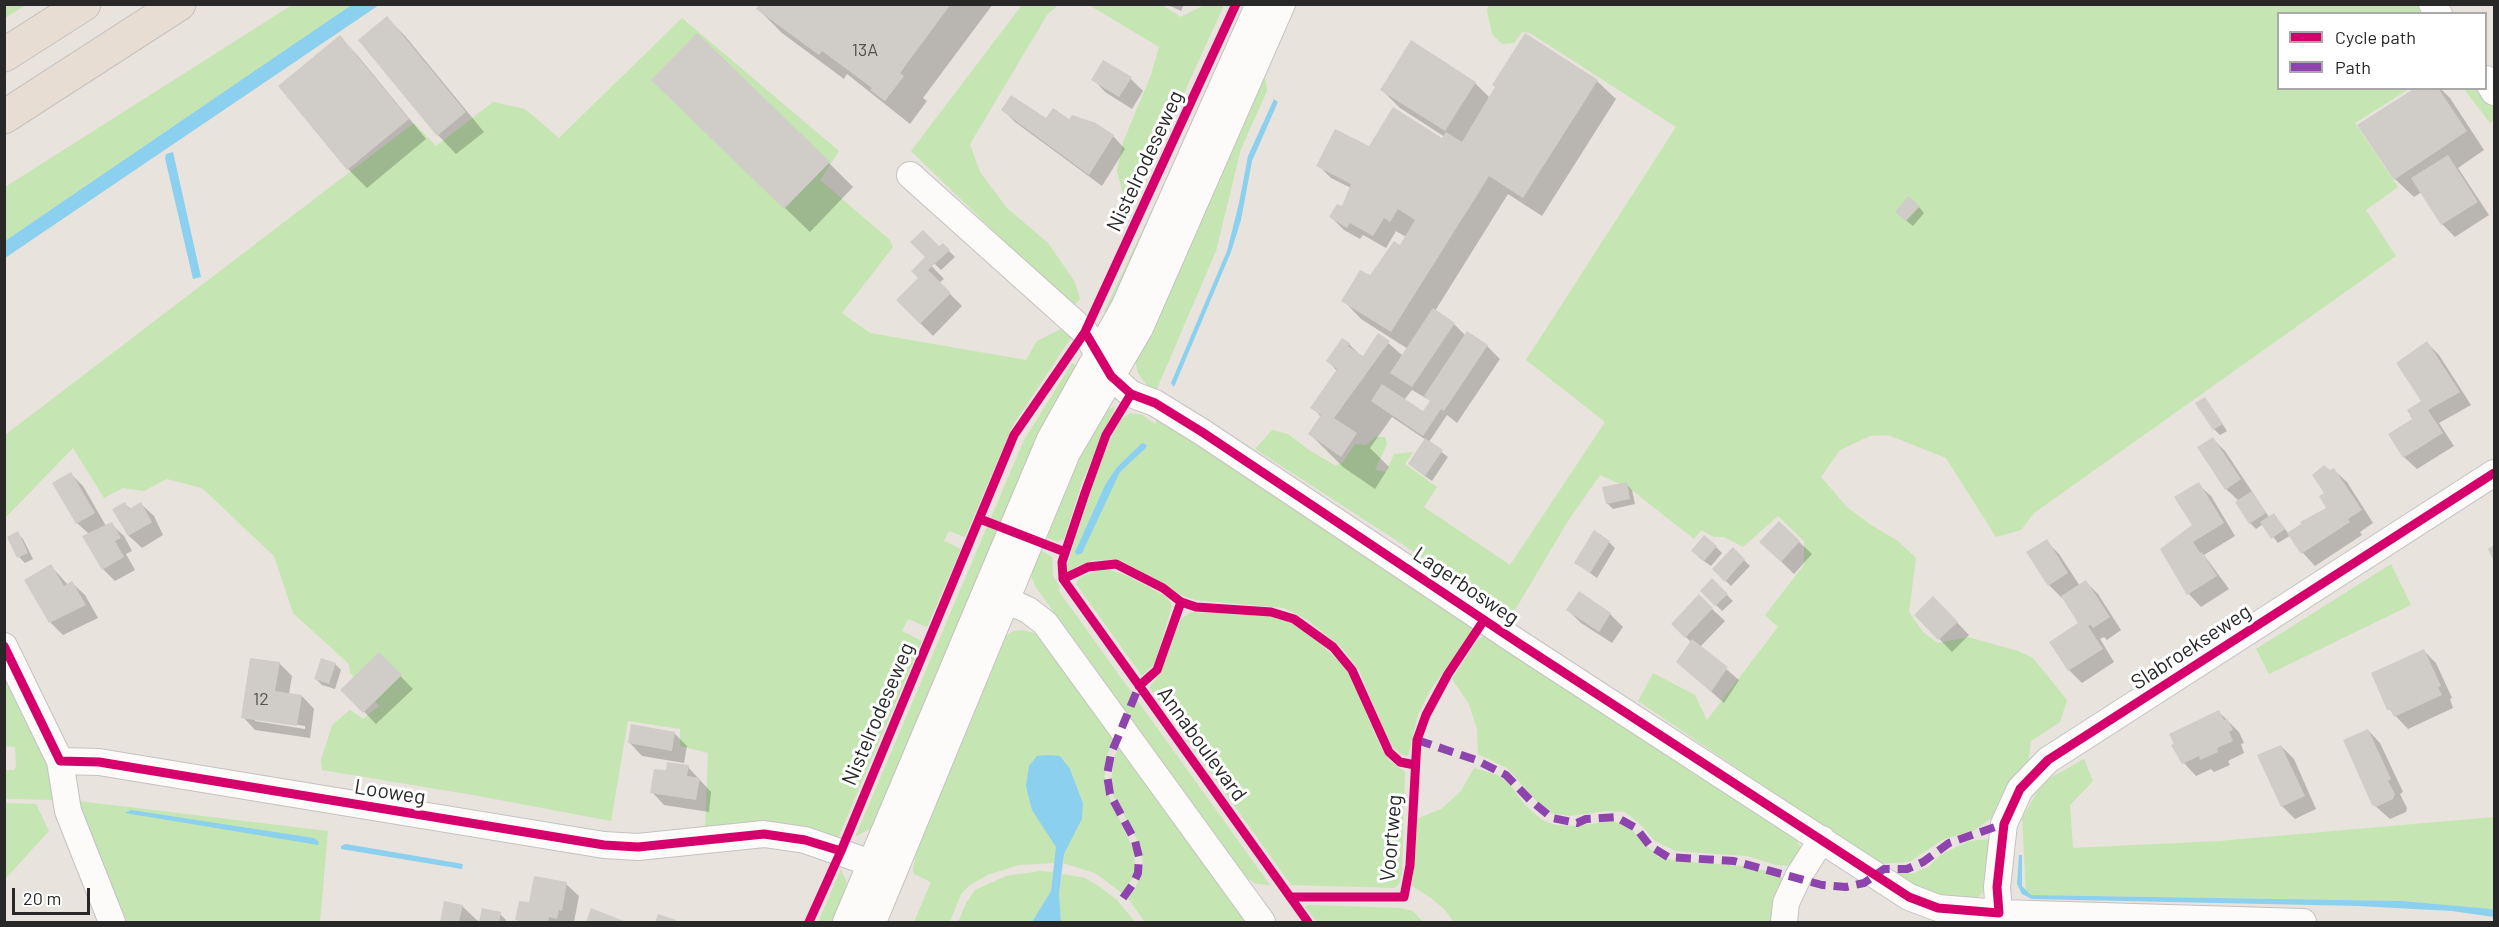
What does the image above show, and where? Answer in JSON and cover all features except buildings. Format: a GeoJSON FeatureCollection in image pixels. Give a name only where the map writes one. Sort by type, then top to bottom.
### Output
{"type":"FeatureCollection","features":[{"type":"Feature","properties":{"kind":"highway"},"geometry":{"type":"LineString","coordinates":[[4,56],[84,4]]}},
{"type":"Feature","properties":{"kind":"highway"},"geometry":{"type":"LineString","coordinates":[[4,117],[180,4]]}},
{"type":"Feature","properties":{"kind":"street","name":"Nistelrodeseweg"},"geometry":{"type":"LineString","coordinates":[[1104,366],[1124,307],[1259,4]]}},
{"type":"Feature","properties":{"kind":"street","name":"Nistelrodeseweg"},"geometry":{"type":"LineString","coordinates":[[873,922],[894,872],[996,595],[1050,439],[1104,366],[1140,328],[1282,4]]}},
{"type":"Feature","properties":{"kind":"street"},"geometry":{"type":"LineString","coordinates":[[910,175],[1085,332],[1104,366]]}},
{"type":"Feature","properties":{"kind":"street","name":"Lagerbosweg"},"geometry":{"type":"LineString","coordinates":[[1104,366],[1131,394],[1155,403],[1202,432],[1520,644],[1822,840]]}},
{"type":"Feature","properties":{"kind":"street","name":"Slabroekseweg"},"geometry":{"type":"LineString","coordinates":[[1999,913],[1997,887],[2004,824],[2020,789],[2048,760],[2494,473]]}},
{"type":"Feature","properties":{"kind":"street","name":"Nistelrodeseweg"},"geometry":{"type":"LineString","coordinates":[[846,922],[870,862],[996,595]]}},
{"type":"Feature","properties":{"kind":"street"},"geometry":{"type":"LineString","coordinates":[[996,595],[1028,610],[1045,623],[1262,922]]}},
{"type":"Feature","properties":{"kind":"street"},"geometry":{"type":"LineString","coordinates":[[4,646],[60,761],[68,811],[112,922]]}},
{"type":"Feature","properties":{"kind":"street","name":"Looweg"},"geometry":{"type":"LineString","coordinates":[[60,761],[99,762],[604,845],[638,847],[764,834],[805,840],[894,872]]}},
{"type":"Feature","properties":{"kind":"street"},"geometry":{"type":"LineString","coordinates":[[1784,922],[1786,903],[1798,877],[1822,840],[1909,897],[1938,908],[1999,913],[2303,922]]}},
{"type":"Feature","properties":{"kind":"green space"},"geometry":{"type":"Polygon","coordinates":[[[5,4],[26,4],[26,5],[5,18],[5,4]]]}},
{"type":"Feature","properties":{"kind":"green space"},"geometry":{"type":"Polygon","coordinates":[[[2425,4],[2431,12],[2277,12],[2277,90],[2407,90],[2355,123],[2398,187],[2366,210],[2396,256],[2034,513],[2021,530],[1996,537],[1946,458],[1888,435],[1870,436],[1840,450],[1821,477],[1848,508],[1898,541],[1916,558],[1909,612],[1923,632],[1938,643],[1968,637],[2018,651],[2033,658],[2067,700],[2060,722],[2031,741],[2028,765],[1998,813],[1975,830],[1944,839],[1909,862],[1878,864],[1638,701],[1653,673],[1695,695],[1707,720],[1778,627],[1765,615],[1804,565],[1804,541],[1778,516],[1743,547],[1724,537],[1714,537],[1701,530],[1694,539],[1629,488],[1600,475],[1568,521],[1512,615],[1255,449],[1272,430],[1288,434],[1336,466],[1343,462],[1355,444],[1366,445],[1375,437],[1385,437],[1387,444],[1375,470],[1386,472],[1394,454],[1413,452],[1405,464],[1437,487],[1424,507],[1510,565],[1605,422],[1526,360],[1676,127],[1530,33],[1522,32],[1514,43],[1502,44],[1492,34],[1487,11],[1488,5],[2425,4]]]}},
{"type":"Feature","properties":{"kind":"green space"},"geometry":{"type":"Polygon","coordinates":[[[292,5],[353,5],[5,241],[5,187],[292,5]]]}},
{"type":"Feature","properties":{"kind":"green space"},"geometry":{"type":"Polygon","coordinates":[[[1022,5],[1058,5],[1047,15],[970,144],[980,172],[1007,208],[1048,243],[1075,282],[1080,299],[1072,307],[911,151],[1022,5]]]}},
{"type":"Feature","properties":{"kind":"green space"},"geometry":{"type":"Polygon","coordinates":[[[1089,5],[1162,5],[1181,17],[1204,5],[1224,5],[1131,210],[1123,194],[1117,171],[1123,142],[1151,75],[1159,47],[1089,5]]]}},
{"type":"Feature","properties":{"kind":"green space"},"geometry":{"type":"Polygon","coordinates":[[[682,18],[839,151],[820,180],[890,240],[893,247],[842,313],[870,333],[1026,360],[1037,341],[1063,328],[1071,338],[1013,425],[965,537],[949,531],[944,541],[961,549],[927,627],[908,619],[902,631],[922,641],[838,838],[816,830],[758,825],[705,829],[708,753],[680,746],[680,729],[628,721],[611,821],[322,770],[321,760],[332,725],[350,710],[363,719],[379,706],[350,673],[349,664],[293,613],[274,556],[202,488],[167,479],[144,491],[123,488],[104,498],[73,448],[5,518],[5,435],[414,123],[436,146],[493,102],[525,109],[559,138],[682,18]]]}},
{"type":"Feature","properties":{"kind":"green space"},"geometry":{"type":"Polygon","coordinates":[[[1264,68],[1267,91],[1241,149],[1216,251],[1156,391],[1146,384],[1138,373],[1135,361],[1264,68]]]}},
{"type":"Feature","properties":{"kind":"green space"},"geometry":{"type":"Polygon","coordinates":[[[2465,90],[2487,90],[2494,100],[2494,120],[2490,123],[2465,90]]]}},
{"type":"Feature","properties":{"kind":"green space"},"geometry":{"type":"Polygon","coordinates":[[[1152,210],[1160,214],[1111,315],[1104,312],[1152,210]]]}},
{"type":"Feature","properties":{"kind":"green space"},"geometry":{"type":"Polygon","coordinates":[[[1072,363],[1080,368],[873,827],[855,837],[1024,440],[1072,363]]]}},
{"type":"Feature","properties":{"kind":"green space"},"geometry":{"type":"Polygon","coordinates":[[[1115,407],[1082,482],[1064,539],[1057,542],[1042,535],[1086,430],[1106,410],[1115,407]]]}},
{"type":"Feature","properties":{"kind":"green space"},"geometry":{"type":"Polygon","coordinates":[[[1130,413],[1142,415],[1155,424],[1158,417],[1471,620],[1472,629],[1468,637],[1429,692],[1418,715],[1408,756],[1402,755],[1394,748],[1386,735],[1359,670],[1342,648],[1309,621],[1284,608],[1195,600],[1181,595],[1121,561],[1094,560],[1077,566],[1067,573],[1066,569],[1093,484],[1109,442],[1122,418],[1130,413]],[[1142,443],[1117,467],[1105,485],[1075,552],[1120,472],[1147,445],[1142,443]]]}},
{"type":"Feature","properties":{"kind":"green space"},"geometry":{"type":"Polygon","coordinates":[[[1037,548],[1052,557],[1053,575],[1060,588],[1058,590],[1270,885],[1257,884],[1244,877],[1035,586],[1030,572],[1037,548]]]}},
{"type":"Feature","properties":{"kind":"green space"},"geometry":{"type":"Polygon","coordinates":[[[2391,564],[2411,605],[2269,674],[2256,649],[2391,564]]]}},
{"type":"Feature","properties":{"kind":"green space"},"geometry":{"type":"Polygon","coordinates":[[[1105,568],[1128,576],[1167,597],[1172,606],[1155,663],[1142,676],[1076,584],[1080,577],[1105,568]]]}},
{"type":"Feature","properties":{"kind":"green space"},"geometry":{"type":"Polygon","coordinates":[[[1191,612],[1269,616],[1291,623],[1316,640],[1338,660],[1350,675],[1381,748],[1390,761],[1405,772],[1402,873],[1399,884],[1394,888],[1291,885],[1149,687],[1156,679],[1167,657],[1181,619],[1191,612]]]}},
{"type":"Feature","properties":{"kind":"green space"},"geometry":{"type":"Polygon","coordinates":[[[1022,630],[1038,634],[1115,738],[1106,757],[1104,786],[1134,851],[1135,869],[1132,879],[1122,893],[1095,873],[1063,863],[1064,854],[1082,819],[1083,803],[1070,769],[1055,863],[1019,865],[987,875],[970,885],[961,894],[950,922],[914,922],[931,882],[914,874],[913,869],[925,814],[1000,641],[1013,631],[1022,630]]]}},
{"type":"Feature","properties":{"kind":"green space"},"geometry":{"type":"Polygon","coordinates":[[[1489,631],[1794,834],[1800,847],[1800,854],[1792,866],[1776,865],[1747,856],[1676,851],[1655,841],[1625,812],[1606,811],[1570,816],[1550,813],[1507,768],[1478,754],[1477,729],[1469,704],[1452,679],[1477,641],[1489,631]]]}},
{"type":"Feature","properties":{"kind":"green space"},"geometry":{"type":"Polygon","coordinates":[[[4,665],[47,753],[54,800],[5,799],[5,770],[14,770],[16,767],[15,747],[5,746],[4,665]]]}},
{"type":"Feature","properties":{"kind":"green space"},"geometry":{"type":"Polygon","coordinates":[[[1120,745],[1248,922],[1145,922],[1127,897],[1139,880],[1143,864],[1140,845],[1112,793],[1111,781],[1115,755],[1120,745]]]}},
{"type":"Feature","properties":{"kind":"green space"},"geometry":{"type":"Polygon","coordinates":[[[2084,759],[2093,781],[2070,805],[2073,848],[2219,841],[2494,817],[2494,910],[2403,901],[2031,895],[2026,892],[2022,818],[2043,782],[2084,759]]]}},
{"type":"Feature","properties":{"kind":"green space"},"geometry":{"type":"Polygon","coordinates":[[[1474,768],[1498,775],[1542,820],[1556,825],[1575,826],[1613,821],[1629,827],[1658,857],[1677,861],[1742,866],[1767,871],[1785,879],[1774,922],[1454,922],[1445,910],[1431,898],[1412,886],[1416,819],[1441,809],[1461,791],[1474,768]]]}},
{"type":"Feature","properties":{"kind":"green space"},"geometry":{"type":"Polygon","coordinates":[[[78,801],[328,831],[320,922],[127,922],[78,801]]]}},
{"type":"Feature","properties":{"kind":"green space"},"geometry":{"type":"Polygon","coordinates":[[[5,803],[36,804],[49,831],[5,879],[5,803]]]}},
{"type":"Feature","properties":{"kind":"green space"},"geometry":{"type":"Polygon","coordinates":[[[1993,839],[1988,887],[1975,900],[1965,903],[1907,886],[1889,873],[1914,873],[1928,867],[1942,854],[1969,841],[1993,839]]]}},
{"type":"Feature","properties":{"kind":"green space"},"geometry":{"type":"Polygon","coordinates":[[[841,869],[846,881],[847,894],[838,922],[818,922],[841,869]]]}},
{"type":"Feature","properties":{"kind":"green space"},"geometry":{"type":"Polygon","coordinates":[[[1040,871],[1053,872],[1051,891],[1032,922],[958,922],[966,903],[975,890],[1006,876],[1040,871]]]}},
{"type":"Feature","properties":{"kind":"green space"},"geometry":{"type":"Polygon","coordinates":[[[1062,874],[1085,878],[1100,887],[1117,900],[1135,922],[1061,922],[1059,894],[1062,874]]]}},
{"type":"Feature","properties":{"kind":"green space"},"geometry":{"type":"Polygon","coordinates":[[[1308,905],[1401,908],[1413,911],[1423,922],[1317,922],[1305,907],[1308,905]]]}},
{"type":"Feature","properties":{"kind":"water"},"geometry":{"type":"Polygon","coordinates":[[[353,4],[379,5],[5,258],[5,241],[353,4]]]}},
{"type":"Feature","properties":{"kind":"water"},"geometry":{"type":"Polygon","coordinates":[[[1274,99],[1278,102],[1252,161],[1241,220],[1231,252],[1174,387],[1171,383],[1227,251],[1248,156],[1274,99]]]}},
{"type":"Feature","properties":{"kind":"water"},"geometry":{"type":"Polygon","coordinates":[[[173,152],[201,277],[193,279],[165,158],[166,154],[173,152]]]}},
{"type":"Feature","properties":{"kind":"water"},"geometry":{"type":"Polygon","coordinates":[[[1142,443],[1147,445],[1146,448],[1120,472],[1082,553],[1077,555],[1075,552],[1105,485],[1117,467],[1142,443]]]}},
{"type":"Feature","properties":{"kind":"water"},"geometry":{"type":"Polygon","coordinates":[[[1037,756],[1060,756],[1070,769],[1083,803],[1082,819],[1064,854],[1059,894],[1061,922],[1032,922],[1051,891],[1056,847],[1032,810],[1026,786],[1029,766],[1037,756]]]}},
{"type":"Feature","properties":{"kind":"water"},"geometry":{"type":"Polygon","coordinates":[[[131,810],[314,838],[319,842],[318,845],[125,813],[131,810]]]}},
{"type":"Feature","properties":{"kind":"water"},"geometry":{"type":"Polygon","coordinates":[[[346,844],[463,864],[462,869],[341,849],[341,846],[346,844]]]}},
{"type":"Feature","properties":{"kind":"water"},"geometry":{"type":"Polygon","coordinates":[[[2019,855],[2022,855],[2022,886],[2031,895],[2403,901],[2490,909],[2494,910],[2494,917],[2452,911],[2358,906],[2032,899],[2022,894],[2017,884],[2019,855]]]}},
{"type":"Feature","properties":{"kind":"marked path"},"geometry":{"type":"LineString","coordinates":[[1123,898],[1138,873],[1139,857],[1135,841],[1110,794],[1107,775],[1111,754],[1139,686]]}},
{"type":"Feature","properties":{"kind":"marked path"},"geometry":{"type":"LineString","coordinates":[[1417,740],[1476,760],[1506,775],[1530,800],[1552,818],[1577,823],[1586,819],[1616,817],[1636,828],[1650,846],[1668,857],[1734,861],[1822,885],[1846,887],[1864,883],[1884,869],[1907,869],[1923,862],[1949,843],[2004,824]]}},
{"type":"Feature","properties":{"kind":"cycle path"},"geometry":{"type":"LineString","coordinates":[[809,922],[841,851],[1014,435],[1085,332],[1236,4]]}},
{"type":"Feature","properties":{"kind":"cycle path"},"geometry":{"type":"LineString","coordinates":[[1085,332],[1111,376],[1131,394],[1155,403],[1202,432],[1520,644],[1909,897],[1938,908],[1999,913],[1997,887],[2004,824],[2020,789],[2048,760],[2494,473]]}},
{"type":"Feature","properties":{"kind":"cycle path","name":"Annaboulevard"},"geometry":{"type":"LineString","coordinates":[[1131,394],[1106,435],[1062,562],[1063,579],[1308,922]]}},
{"type":"Feature","properties":{"kind":"cycle path"},"geometry":{"type":"LineString","coordinates":[[980,519],[1065,552]]}},
{"type":"Feature","properties":{"kind":"cycle path"},"geometry":{"type":"LineString","coordinates":[[1063,579],[1088,567],[1116,564],[1163,588],[1181,602],[1196,607],[1271,612],[1294,619],[1333,647],[1352,670],[1389,752],[1400,762],[1415,765]]}},
{"type":"Feature","properties":{"kind":"cycle path"},"geometry":{"type":"LineString","coordinates":[[1139,686],[1157,670],[1181,602]]}},
{"type":"Feature","properties":{"kind":"cycle path","name":"Voortweg"},"geometry":{"type":"LineString","coordinates":[[1290,897],[1404,897],[1410,865],[1417,740],[1426,715],[1448,674],[1484,620]]}},
{"type":"Feature","properties":{"kind":"cycle path"},"geometry":{"type":"LineString","coordinates":[[4,646],[60,761],[99,762],[604,845],[638,847],[764,834],[805,840],[841,851]]}}]}
